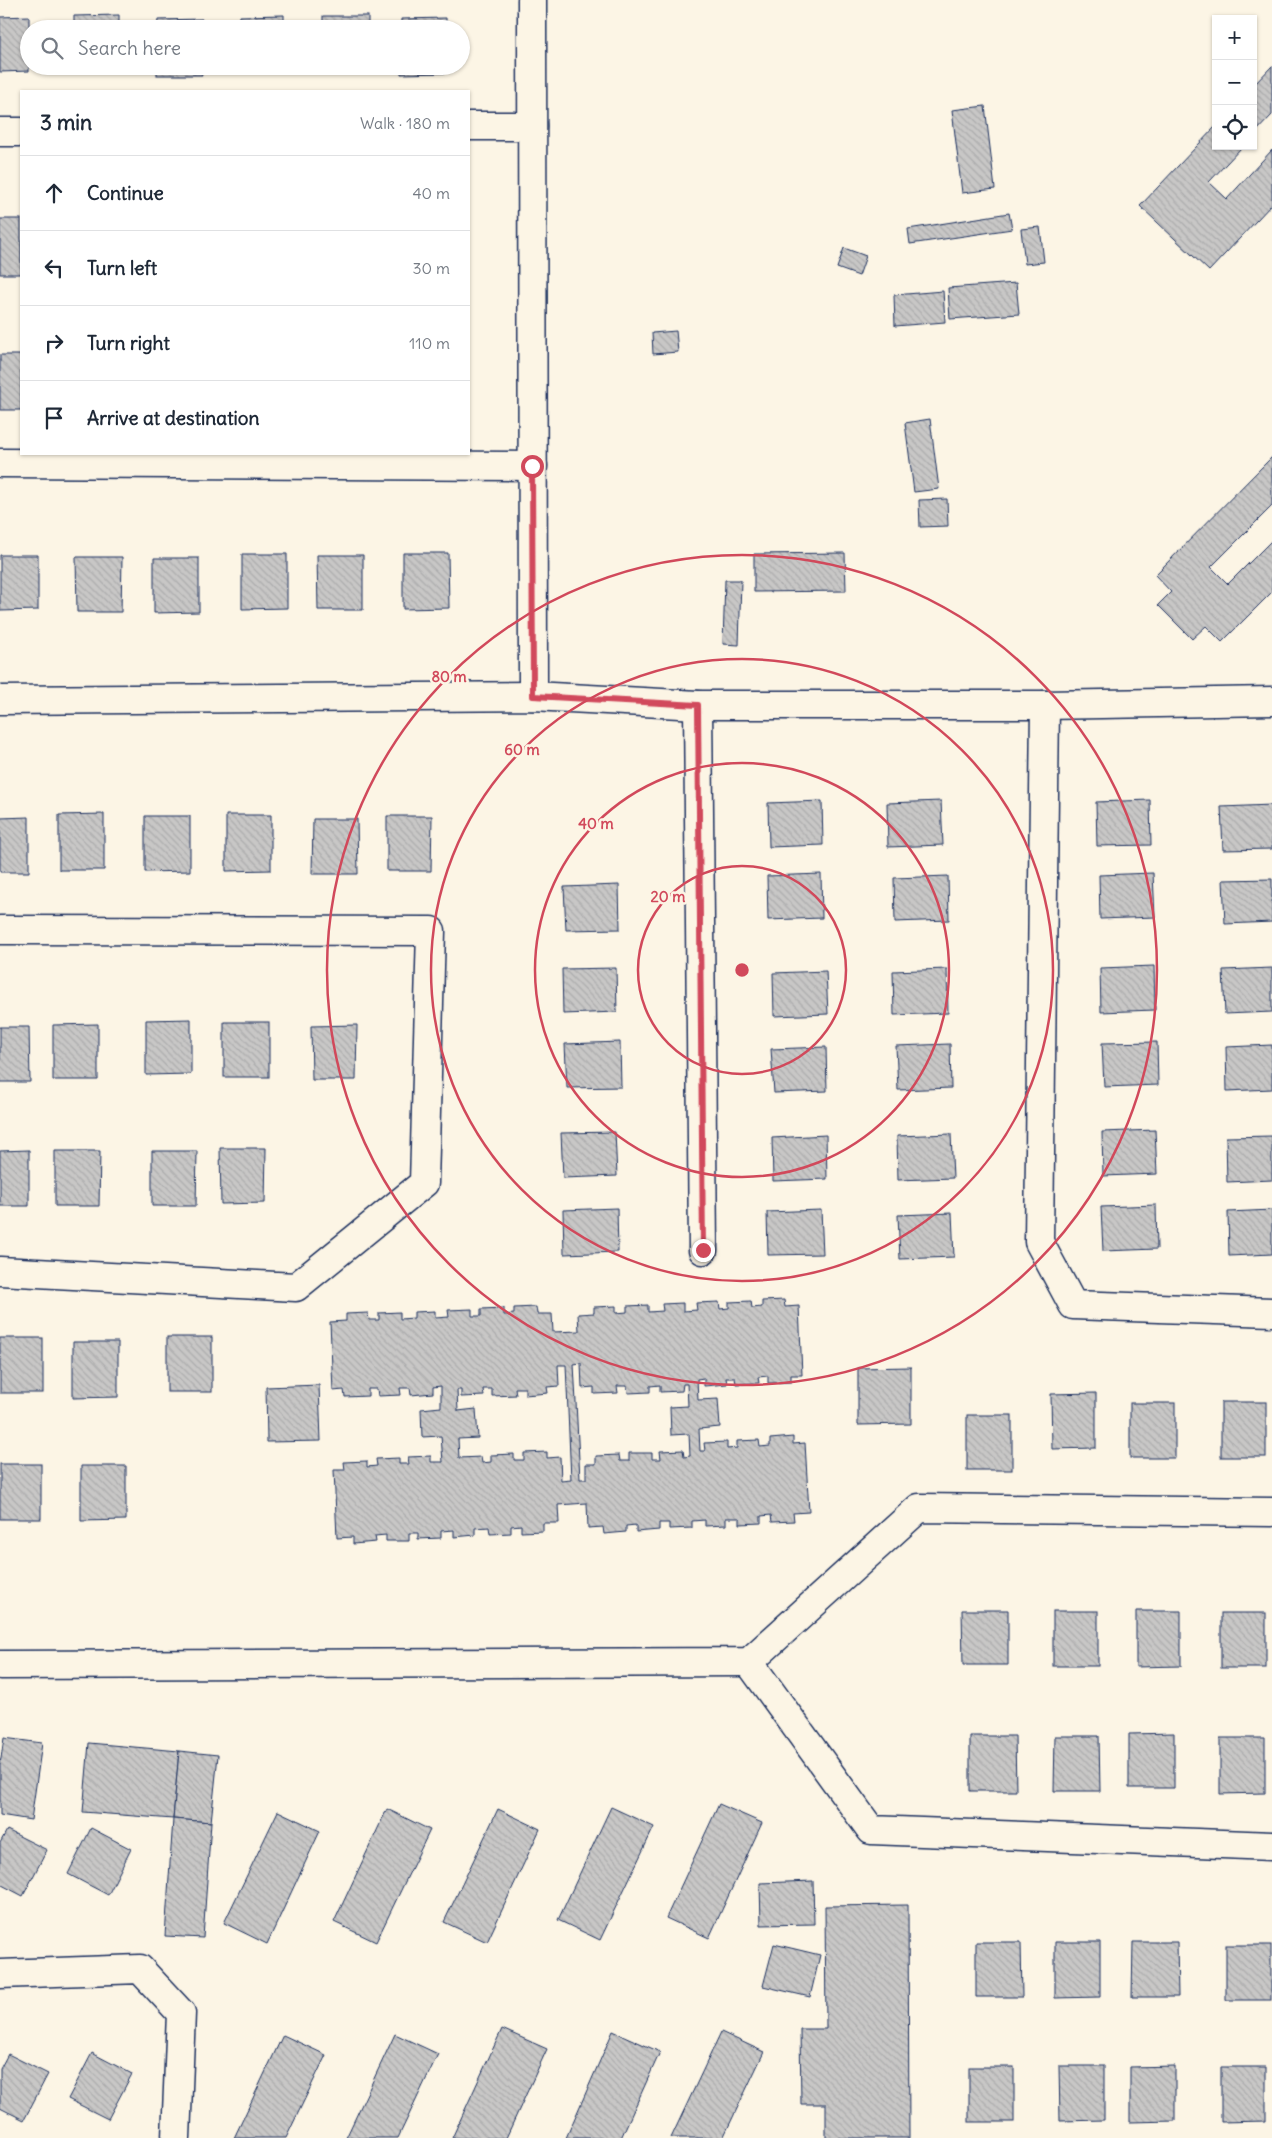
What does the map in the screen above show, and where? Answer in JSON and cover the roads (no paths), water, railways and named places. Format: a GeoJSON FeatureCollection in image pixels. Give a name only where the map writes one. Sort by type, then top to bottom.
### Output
{"type":"FeatureCollection","features":[{"type":"Feature","properties":{"kind":"street"},"geometry":{"type":"LineString","coordinates":[[532,0],[533,696]]}},
{"type":"Feature","properties":{"kind":"street"},"geometry":{"type":"LineString","coordinates":[[470,126],[532,126]]}},
{"type":"Feature","properties":{"kind":"street"},"geometry":{"type":"LineString","coordinates":[[0,132],[20,132]]}},
{"type":"Feature","properties":{"kind":"street"},"geometry":{"type":"LineString","coordinates":[[0,463],[532,466]]}},
{"type":"Feature","properties":{"kind":"street"},"geometry":{"type":"LineString","coordinates":[[0,700],[533,696],[698,705],[1045,705],[1272,700]]}},
{"type":"Feature","properties":{"kind":"street"},"geometry":{"type":"LineString","coordinates":[[698,705],[703,1250]]}},
{"type":"Feature","properties":{"kind":"street"},"geometry":{"type":"LineString","coordinates":[[1045,705],[1038,1242],[1073,1305],[1272,1312]]}},
{"type":"Feature","properties":{"kind":"street"},"geometry":{"type":"LineString","coordinates":[[0,930],[431,931],[424,1183],[296,1287],[0,1271]]}},
{"type":"Feature","properties":{"kind":"street"},"geometry":{"type":"LineString","coordinates":[[0,1665],[749,1662],[919,1508],[1272,1512]]}},
{"type":"Feature","properties":{"kind":"street"},"geometry":{"type":"LineString","coordinates":[[749,1662],[871,1830],[1272,1846]]}},
{"type":"Feature","properties":{"kind":"street"},"geometry":{"type":"LineString","coordinates":[[0,1974],[140,1969],[181,2013],[176,2138]]}}]}
